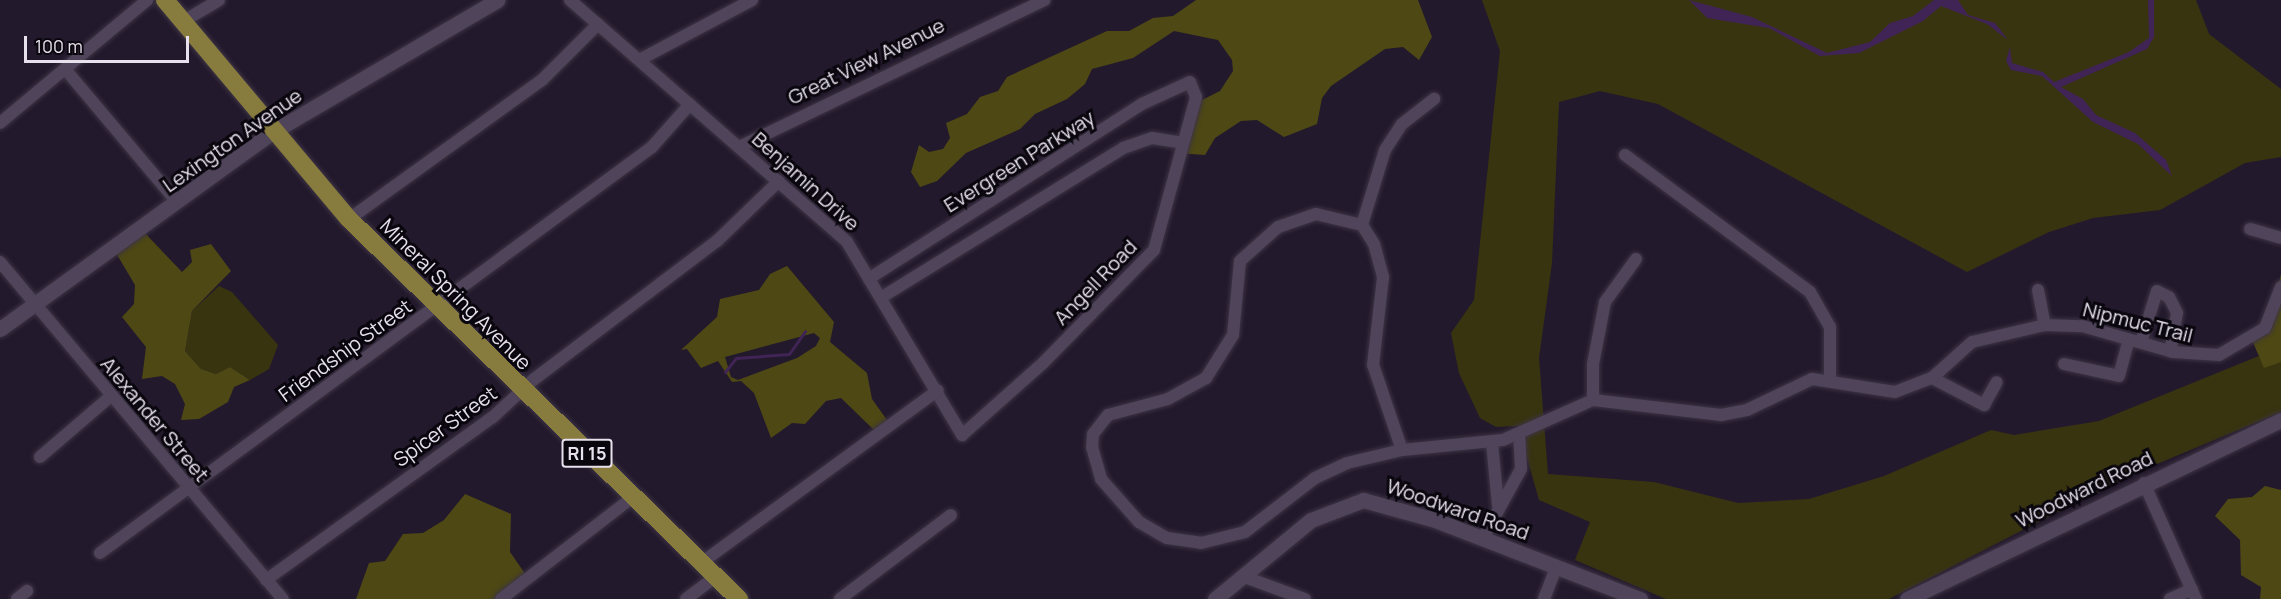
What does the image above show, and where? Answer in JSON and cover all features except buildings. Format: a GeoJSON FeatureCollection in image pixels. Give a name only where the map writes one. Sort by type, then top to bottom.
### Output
{"type":"FeatureCollection","features":[{"type":"Feature","properties":{"kind":"main road","name":"Mineral Spring Avenue"},"geometry":{"type":"LineString","coordinates":[[165,0],[349,219],[435,308],[739,599]]}},
{"type":"Feature","properties":{"kind":"street"},"geometry":{"type":"LineString","coordinates":[[0,123],[147,0]]}},
{"type":"Feature","properties":{"kind":"street"},"geometry":{"type":"LineString","coordinates":[[182,22],[219,0]]}},
{"type":"Feature","properties":{"kind":"street","name":"Lexington Avenue"},"geometry":{"type":"LineString","coordinates":[[0,329],[274,131],[497,0]]}},
{"type":"Feature","properties":{"kind":"street","name":"Benjamin Drive"},"geometry":{"type":"LineString","coordinates":[[570,0],[847,242],[871,277],[962,435]]}},
{"type":"Feature","properties":{"kind":"street"},"geometry":{"type":"LineString","coordinates":[[640,59],[752,0]]}},
{"type":"Feature","properties":{"kind":"street","name":"Great View Avenue"},"geometry":{"type":"LineString","coordinates":[[739,147],[1045,0]]}},
{"type":"Feature","properties":{"kind":"street"},"geometry":{"type":"LineString","coordinates":[[349,219],[542,80],[598,24]]}},
{"type":"Feature","properties":{"kind":"street"},"geometry":{"type":"LineString","coordinates":[[65,69],[177,202]]}},
{"type":"Feature","properties":{"kind":"street","name":"Angell Road"},"geometry":{"type":"LineString","coordinates":[[962,435],[1146,261],[1160,234],[1182,143],[1196,97],[1190,82]]}},
{"type":"Feature","properties":{"kind":"street","name":"Evergreen Parkway"},"geometry":{"type":"LineString","coordinates":[[871,277],[1142,105],[1190,82]]}},
{"type":"Feature","properties":{"kind":"street"},"geometry":{"type":"LineString","coordinates":[[1362,225],[1385,150],[1402,124],[1434,99]]}},
{"type":"Feature","properties":{"kind":"street","name":"Friendship Street"},"geometry":{"type":"LineString","coordinates":[[100,553],[652,147],[690,104]]}},
{"type":"Feature","properties":{"kind":"street"},"geometry":{"type":"LineString","coordinates":[[882,297],[1123,148],[1152,138],[1182,143]]}},
{"type":"Feature","properties":{"kind":"street"},"geometry":{"type":"LineString","coordinates":[[1625,155],[1810,292],[1830,327],[1830,379]]}},
{"type":"Feature","properties":{"kind":"street","name":"Spicer Street"},"geometry":{"type":"LineString","coordinates":[[266,580],[523,392],[717,241],[779,181]]}},
{"type":"Feature","properties":{"kind":"street"},"geometry":{"type":"LineString","coordinates":[[1401,450],[1373,365],[1383,277],[1374,244],[1362,225],[1328,215],[1299,216],[1248,250],[1237,278],[1233,335],[1218,363],[1184,393],[1108,415],[1093,434],[1092,447],[1101,479],[1139,522],[1167,538],[1201,543],[1245,532],[1332,469],[1401,450],[1492,443],[1519,436],[1593,400],[1593,364],[1605,302],[1636,259]]}},
{"type":"Feature","properties":{"kind":"street"},"geometry":{"type":"LineString","coordinates":[[2250,229],[2281,238]]}},
{"type":"Feature","properties":{"kind":"street","name":"Alexander Street"},"geometry":{"type":"LineString","coordinates":[[0,262],[188,489],[283,599]]}},
{"type":"Feature","properties":{"kind":"street","name":"Nipmuc Trail"},"geometry":{"type":"LineString","coordinates":[[1593,400],[1721,415],[1748,410],[1799,383],[1830,379],[1895,392],[1932,378],[1972,342],[2045,325],[2082,326],[2170,351],[2219,355],[2245,345],[2265,328],[2281,287]]}},
{"type":"Feature","properties":{"kind":"street"},"geometry":{"type":"LineString","coordinates":[[2038,290],[2045,325]]}},
{"type":"Feature","properties":{"kind":"street"},"geometry":{"type":"LineString","coordinates":[[2064,364],[2119,375],[2157,291],[2169,297],[2177,313],[2170,351]]}},
{"type":"Feature","properties":{"kind":"street"},"geometry":{"type":"LineString","coordinates":[[1932,378],[1984,405],[1997,382]]}},
{"type":"Feature","properties":{"kind":"street"},"geometry":{"type":"LineString","coordinates":[[700,563],[938,390]]}},
{"type":"Feature","properties":{"kind":"street"},"geometry":{"type":"LineString","coordinates":[[40,457],[111,396]]}},
{"type":"Feature","properties":{"kind":"street","name":"Woodward Road"},"geometry":{"type":"LineString","coordinates":[[1907,599],[2144,483],[2281,420]]}},
{"type":"Feature","properties":{"kind":"street"},"geometry":{"type":"LineString","coordinates":[[1483,538],[1498,506],[1521,469],[1519,436]]}},
{"type":"Feature","properties":{"kind":"street"},"geometry":{"type":"LineString","coordinates":[[1492,443],[1498,506]]}},
{"type":"Feature","properties":{"kind":"street"},"geometry":{"type":"LineString","coordinates":[[2144,483],[2194,594],[2170,599]]}},
{"type":"Feature","properties":{"kind":"street"},"geometry":{"type":"LineString","coordinates":[[501,599],[633,497]]}},
{"type":"Feature","properties":{"kind":"street","name":"Woodward Road"},"geometry":{"type":"LineString","coordinates":[[1215,599],[1311,520],[1363,500],[1483,538],[1640,599]]}},
{"type":"Feature","properties":{"kind":"street"},"geometry":{"type":"LineString","coordinates":[[840,599],[951,515]]}},
{"type":"Feature","properties":{"kind":"street"},"geometry":{"type":"LineString","coordinates":[[1544,599],[1556,567]]}},
{"type":"Feature","properties":{"kind":"street"},"geometry":{"type":"LineString","coordinates":[[686,599],[716,576]]}},
{"type":"Feature","properties":{"kind":"street"},"geometry":{"type":"LineString","coordinates":[[1242,576],[1305,599]]}},
{"type":"Feature","properties":{"kind":"shaded area"},"geometry":{"type":"Polygon","coordinates":[[[1196,0],[1418,0],[1432,37],[1419,60],[1403,47],[1385,49],[1331,86],[1322,98],[1317,124],[1284,137],[1257,120],[1241,121],[1215,138],[1205,155],[1176,153],[1190,106],[1220,91],[1233,71],[1232,60],[1218,40],[1174,31],[1133,58],[1092,69],[1085,84],[1067,99],[1035,114],[1020,129],[966,153],[937,181],[920,187],[911,172],[919,145],[929,152],[943,149],[950,138],[946,123],[967,114],[980,97],[998,91],[1007,77],[1107,31],[1129,31],[1153,18],[1173,16],[1196,0]]]}},
{"type":"Feature","properties":{"kind":"shaded area"},"geometry":{"type":"Polygon","coordinates":[[[1482,0],[2196,0],[2209,34],[2281,89],[2281,157],[2245,163],[2160,210],[2093,218],[2049,232],[1967,272],[1658,104],[1600,91],[1559,102],[1552,263],[1539,358],[1548,474],[1654,482],[1738,503],[1809,499],[1884,476],[1991,430],[2014,435],[2099,421],[2281,347],[2281,412],[2126,477],[1889,599],[1666,599],[1575,560],[1590,522],[1539,500],[1518,426],[1496,427],[1480,418],[1459,373],[1451,333],[1474,300],[1500,51],[1482,0]]]}},
{"type":"Feature","properties":{"kind":"shaded area"},"geometry":{"type":"Polygon","coordinates":[[[1689,0],[1752,17],[1827,53],[1870,42],[1890,23],[1913,16],[1934,0],[1958,0],[1968,15],[1995,23],[2008,40],[1987,24],[1941,6],[1923,21],[1859,53],[1820,56],[1769,28],[1707,18],[1689,0]]]}},
{"type":"Feature","properties":{"kind":"shaded area"},"geometry":{"type":"Polygon","coordinates":[[[2148,0],[2154,0],[2154,37],[2147,49],[2061,87],[2083,99],[2096,115],[2135,133],[2166,160],[2172,176],[2138,144],[2093,122],[2042,76],[2011,70],[2006,61],[2010,47],[2012,63],[2043,72],[2054,82],[2129,52],[2149,38],[2148,0]]]}},
{"type":"Feature","properties":{"kind":"shaded area"},"geometry":{"type":"Polygon","coordinates":[[[142,230],[182,272],[192,262],[190,250],[211,244],[231,271],[192,311],[185,351],[201,369],[216,374],[230,367],[250,380],[234,387],[228,402],[199,419],[181,420],[185,404],[175,384],[162,376],[142,379],[146,347],[122,317],[134,304],[135,285],[116,253],[142,230]]]}},
{"type":"Feature","properties":{"kind":"shaded area"},"geometry":{"type":"Polygon","coordinates":[[[787,266],[834,322],[830,342],[867,373],[872,399],[887,420],[874,430],[841,398],[826,401],[805,424],[792,423],[771,438],[754,393],[741,381],[732,382],[718,361],[701,368],[687,349],[681,350],[717,317],[720,299],[759,290],[770,274],[787,266]],[[814,333],[725,357],[731,377],[738,380],[797,358],[816,346],[820,338],[814,333]]]}},
{"type":"Feature","properties":{"kind":"shaded area"},"geometry":{"type":"Polygon","coordinates":[[[2281,274],[2281,362],[2264,368],[2252,340],[2273,308],[2281,274]]]}},
{"type":"Feature","properties":{"kind":"shaded area"},"geometry":{"type":"Polygon","coordinates":[[[219,286],[232,292],[278,345],[269,369],[250,380],[230,367],[216,374],[201,369],[185,351],[192,311],[219,286]]]}},
{"type":"Feature","properties":{"kind":"shaded area"},"geometry":{"type":"Polygon","coordinates":[[[2265,486],[2281,490],[2281,599],[2260,599],[2261,587],[2241,575],[2240,540],[2215,516],[2228,499],[2252,497],[2265,486]]]}},
{"type":"Feature","properties":{"kind":"shaded area"},"geometry":{"type":"Polygon","coordinates":[[[465,494],[511,514],[510,552],[526,575],[496,599],[356,599],[369,563],[385,561],[403,534],[423,533],[444,520],[465,494]]]}},
{"type":"Feature","properties":{"kind":"waterway"},"geometry":{"type":"LineString","coordinates":[[725,372],[736,358],[789,354],[805,331]]}}]}
